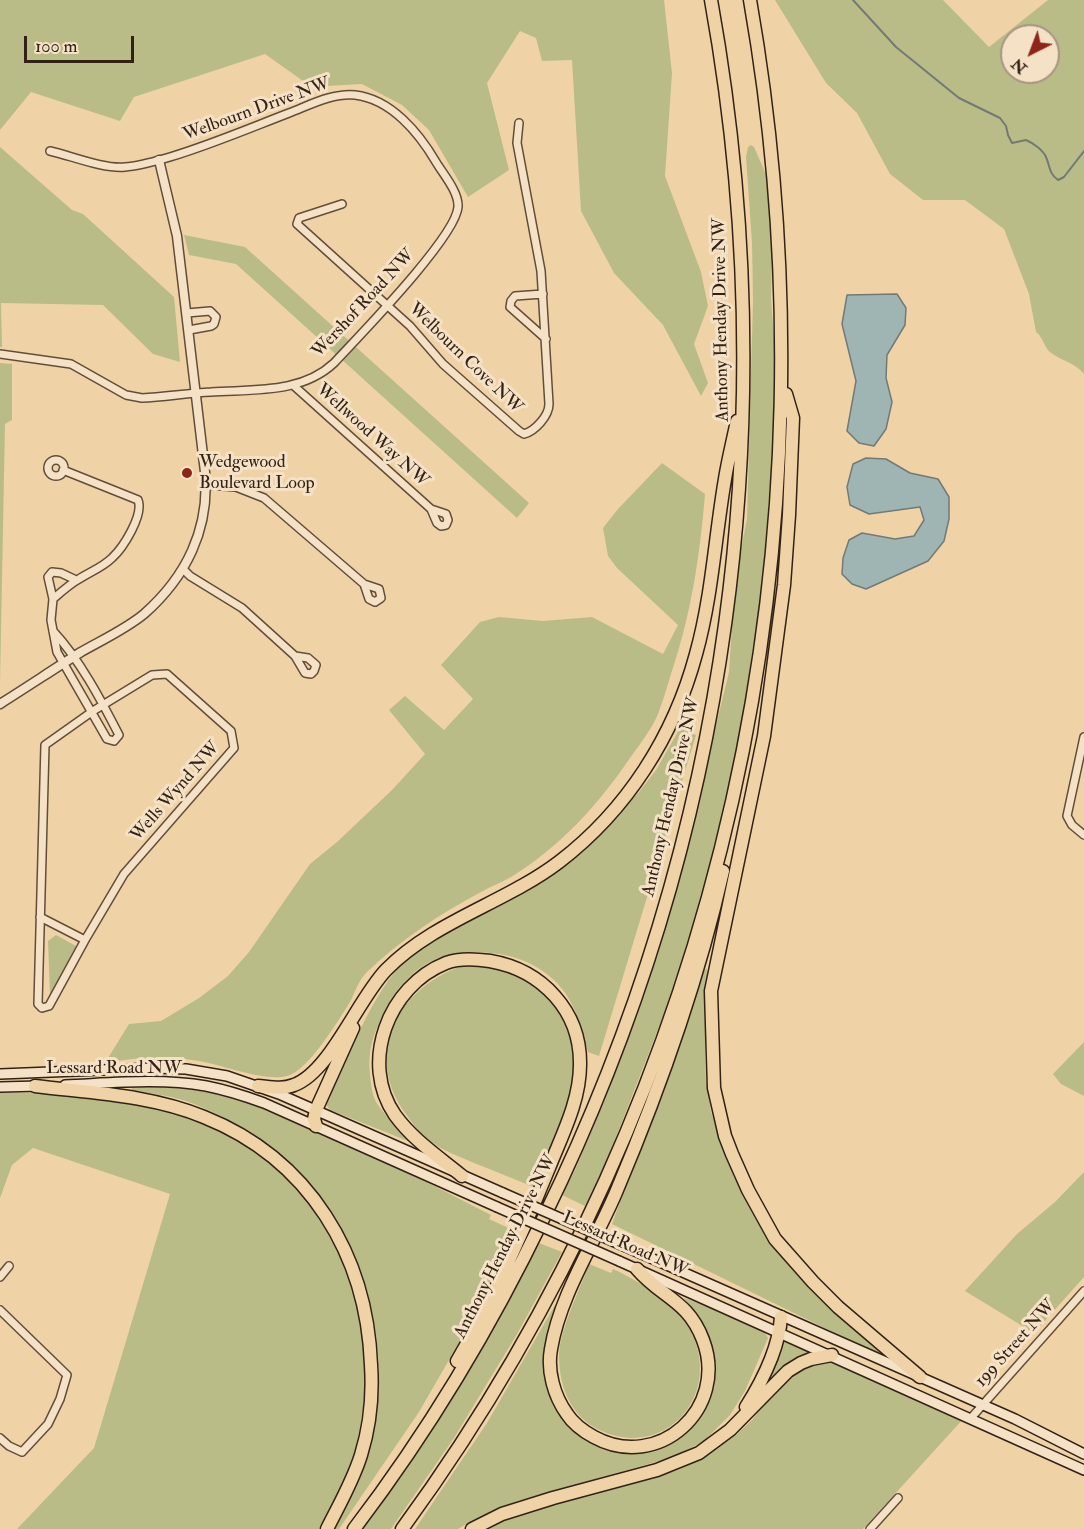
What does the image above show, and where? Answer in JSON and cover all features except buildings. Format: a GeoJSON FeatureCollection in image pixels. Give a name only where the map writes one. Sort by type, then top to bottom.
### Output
{"type":"FeatureCollection","features":[{"type":"Feature","properties":{"kind":"highway","name":"Anthony Henday Drive NW"},"geometry":{"type":"LineString","coordinates":[[354,1529],[403,1461],[468,1359],[493,1316],[564,1175],[615,1056],[652,950],[681,850],[700,771],[719,669],[736,522],[744,394],[739,218],[723,74],[711,0]]}},
{"type":"Feature","properties":{"kind":"highway"},"geometry":{"type":"LineString","coordinates":[[402,1529],[480,1412],[532,1326],[604,1182],[631,1121],[677,998],[716,870],[733,801],[751,709],[766,612],[778,478],[782,377],[780,253],[772,158],[750,0]]}},
{"type":"Feature","properties":{"kind":"highway"},"geometry":{"type":"LineString","coordinates":[[782,377],[793,418],[784,585],[764,736],[711,991],[714,1088],[725,1137],[748,1190],[775,1239],[838,1306],[920,1377]]}},
{"type":"Feature","properties":{"kind":"highway"},"geometry":{"type":"LineString","coordinates":[[258,1086],[286,1088],[312,1076],[385,971],[419,942],[524,885],[558,863],[583,843],[628,795],[664,737],[697,654],[710,592],[725,479],[744,394]]}},
{"type":"Feature","properties":{"kind":"highway"},"geometry":{"type":"LineString","coordinates":[[637,1269],[648,1282],[685,1308],[696,1321],[708,1355],[709,1377],[707,1391],[693,1418],[676,1433],[650,1444],[618,1447],[585,1432],[576,1426],[566,1414],[551,1375],[550,1352],[566,1300],[616,1192],[650,1110],[678,1032],[713,915],[725,862],[733,801]]}},
{"type":"Feature","properties":{"kind":"highway"},"geometry":{"type":"LineString","coordinates":[[403,1461],[433,1402],[482,1317],[508,1263],[557,1149],[573,1108],[579,1084],[580,1063],[574,1027],[567,1012],[546,986],[514,967],[476,959],[446,963],[419,980],[406,992],[388,1020],[382,1035],[380,1054],[380,1075],[385,1096],[394,1114],[418,1141],[462,1176]]}},
{"type":"Feature","properties":{"kind":"highway"},"geometry":{"type":"LineString","coordinates":[[316,1126],[314,1119],[316,1110],[367,997]]}},
{"type":"Feature","properties":{"kind":"highway"},"geometry":{"type":"LineString","coordinates":[[35,1086],[158,1102],[207,1118],[245,1138],[277,1161],[321,1209],[353,1266],[360,1288],[368,1324],[372,1388],[368,1425],[361,1455],[327,1529]]}},
{"type":"Feature","properties":{"kind":"highway"},"geometry":{"type":"LineString","coordinates":[[730,1430],[761,1381],[780,1332],[781,1317]]}},
{"type":"Feature","properties":{"kind":"highway"},"geometry":{"type":"LineString","coordinates":[[472,1529],[502,1514],[657,1470],[709,1448],[788,1371],[801,1363],[832,1355]]}},
{"type":"Feature","properties":{"kind":"main road","name":"Lessard Road NW"},"geometry":{"type":"LineString","coordinates":[[0,1074],[169,1068],[227,1076],[258,1086],[920,1377],[1084,1454]]}},
{"type":"Feature","properties":{"kind":"main road","name":"Lessard Road NW"},"geometry":{"type":"LineString","coordinates":[[0,1087],[155,1082],[207,1086],[249,1098],[832,1355],[1084,1470]]}},
{"type":"Feature","properties":{"kind":"street","name":"Welbourn Drive NW"},"geometry":{"type":"LineString","coordinates":[[50,151],[115,167],[128,167],[198,147],[328,98],[354,95],[369,98],[382,105],[416,132],[427,146],[455,195],[458,208]]}},
{"type":"Feature","properties":{"kind":"street","name":"Welbourn Cove NW"},"geometry":{"type":"LineString","coordinates":[[387,305],[415,331],[443,364],[519,431],[524,434],[533,430],[549,411],[541,271],[517,143],[519,123]]}},
{"type":"Feature","properties":{"kind":"street"},"geometry":{"type":"LineString","coordinates":[[0,704],[142,615],[166,592],[183,569],[197,540],[206,509],[207,485],[177,236],[159,160]]}},
{"type":"Feature","properties":{"kind":"street"},"geometry":{"type":"LineString","coordinates":[[342,204],[299,218],[297,224],[387,305]]}},
{"type":"Feature","properties":{"kind":"street","name":"Wershof Road NW"},"geometry":{"type":"LineString","coordinates":[[0,354],[71,364],[126,395],[142,398],[293,385],[311,379],[329,368],[431,254],[458,208]]}},
{"type":"Feature","properties":{"kind":"street"},"geometry":{"type":"LineString","coordinates":[[543,294],[515,296],[510,307],[546,339]]}},
{"type":"Feature","properties":{"kind":"street"},"geometry":{"type":"LineString","coordinates":[[186,313],[210,311],[216,318],[211,326],[189,330]]}},
{"type":"Feature","properties":{"kind":"street","name":"Wellwood Way NW"},"geometry":{"type":"LineString","coordinates":[[293,385],[431,509]]}},
{"type":"Feature","properties":{"kind":"street"},"geometry":{"type":"LineString","coordinates":[[53,599],[76,580],[112,558],[128,537],[140,514],[138,500],[63,470]]}},
{"type":"Feature","properties":{"kind":"street"},"geometry":{"type":"LineString","coordinates":[[207,485],[236,487],[264,498],[364,584]]}},
{"type":"Feature","properties":{"kind":"street"},"geometry":{"type":"LineString","coordinates":[[183,569],[190,576],[242,608],[295,656]]}},
{"type":"Feature","properties":{"kind":"street"},"geometry":{"type":"LineString","coordinates":[[53,631],[67,646],[104,705],[119,735],[114,741],[107,739],[93,711],[57,652],[53,631],[51,620],[53,599],[48,578],[52,572],[61,573],[76,580]]}},
{"type":"Feature","properties":{"kind":"street","name":"Wells Wynd NW"},"geometry":{"type":"LineString","coordinates":[[167,674],[231,731],[234,748],[124,874],[50,1006],[42,1008],[38,1004],[45,745],[104,705],[152,675],[167,674]]}},
{"type":"Feature","properties":{"kind":"street"},"geometry":{"type":"LineString","coordinates":[[1084,737],[1067,816],[1072,825],[1084,835]]}},
{"type":"Feature","properties":{"kind":"street"},"geometry":{"type":"LineString","coordinates":[[40,917],[85,940]]}},
{"type":"Feature","properties":{"kind":"street"},"geometry":{"type":"LineString","coordinates":[[0,1276],[9,1266]]}},
{"type":"Feature","properties":{"kind":"street","name":"199 Street NW"},"geometry":{"type":"LineString","coordinates":[[971,1418],[1084,1291]]}},
{"type":"Feature","properties":{"kind":"street"},"geometry":{"type":"LineString","coordinates":[[0,1311],[67,1375],[60,1399],[48,1424],[22,1452],[9,1446],[0,1438]]}},
{"type":"Feature","properties":{"kind":"street"},"geometry":{"type":"LineString","coordinates":[[870,1529],[898,1498]]}},
{"type":"Feature","properties":{"kind":"green space"},"geometry":{"type":"Polygon","coordinates":[[[0,0],[664,0],[672,73],[665,176],[701,272],[708,306],[694,344],[708,383],[701,396],[663,325],[614,273],[581,211],[572,60],[542,61],[536,38],[520,31],[487,83],[509,170],[468,197],[429,130],[402,105],[362,84],[327,86],[303,81],[265,54],[134,97],[120,121],[31,92],[0,130],[0,0]]]}},
{"type":"Feature","properties":{"kind":"green space"},"geometry":{"type":"Polygon","coordinates":[[[775,0],[943,0],[989,47],[1000,38],[1000,84],[1060,84],[1060,24],[1018,24],[1048,0],[1084,0],[1084,374],[1077,367],[1050,352],[1036,332],[1029,294],[1004,229],[965,200],[923,200],[890,174],[857,113],[826,83],[775,0]]]}},
{"type":"Feature","properties":{"kind":"green space"},"geometry":{"type":"Polygon","coordinates":[[[751,145],[769,181],[771,297],[776,371],[774,432],[762,587],[737,754],[698,912],[668,1004],[609,1155],[585,1206],[562,1195],[605,1099],[659,950],[729,672],[735,579],[747,519],[753,301],[752,243],[746,157],[748,147],[751,145]]]}},
{"type":"Feature","properties":{"kind":"green space"},"geometry":{"type":"Polygon","coordinates":[[[0,147],[72,210],[83,214],[174,297],[180,362],[153,354],[103,305],[1,303],[2,347],[0,347],[0,147]]]}},
{"type":"Feature","properties":{"kind":"green space"},"geometry":{"type":"Polygon","coordinates":[[[184,235],[245,247],[529,503],[517,518],[236,264],[189,255],[184,235]]]}},
{"type":"Feature","properties":{"kind":"green space"},"geometry":{"type":"Polygon","coordinates":[[[0,363],[12,364],[12,420],[5,424],[0,684],[0,363]]]}},
{"type":"Feature","properties":{"kind":"green space"},"geometry":{"type":"Polygon","coordinates":[[[662,463],[705,494],[697,563],[684,630],[658,714],[652,726],[605,792],[577,824],[529,865],[451,909],[379,961],[361,980],[350,1002],[322,1044],[295,1072],[287,1076],[267,1077],[199,1061],[175,1058],[141,1058],[105,1063],[129,1024],[161,1021],[199,998],[228,976],[249,952],[310,864],[392,790],[425,754],[389,710],[405,696],[444,730],[473,699],[441,665],[480,622],[499,617],[543,621],[592,617],[663,654],[678,625],[617,568],[608,556],[603,528],[662,463]]]}},
{"type":"Feature","properties":{"kind":"green space"},"geometry":{"type":"Polygon","coordinates":[[[680,728],[696,735],[599,1056],[588,1052],[576,1015],[563,989],[542,970],[526,961],[499,954],[472,952],[440,957],[414,973],[403,984],[384,1013],[372,1042],[369,1066],[374,1098],[385,1114],[410,1138],[408,1141],[330,1110],[327,1101],[352,1046],[372,1007],[394,973],[422,948],[605,828],[656,770],[680,728]]]}},
{"type":"Feature","properties":{"kind":"green space"},"geometry":{"type":"Polygon","coordinates":[[[56,935],[76,946],[50,996],[48,941],[56,935]]]}},
{"type":"Feature","properties":{"kind":"green space"},"geometry":{"type":"Polygon","coordinates":[[[468,964],[503,968],[525,977],[543,992],[561,1013],[571,1036],[574,1061],[572,1087],[565,1114],[538,1189],[457,1156],[434,1144],[413,1124],[392,1089],[387,1066],[388,1043],[395,1022],[407,1003],[424,987],[444,974],[468,964]]]}},
{"type":"Feature","properties":{"kind":"green space"},"geometry":{"type":"Polygon","coordinates":[[[707,968],[706,1081],[711,1112],[731,1168],[763,1230],[789,1264],[856,1330],[887,1354],[888,1359],[612,1224],[707,968]]]}},
{"type":"Feature","properties":{"kind":"green space"},"geometry":{"type":"Polygon","coordinates":[[[1084,1042],[1084,1096],[1061,1084],[1053,1074],[1084,1042]]]}},
{"type":"Feature","properties":{"kind":"green space"},"geometry":{"type":"Polygon","coordinates":[[[158,1086],[206,1092],[252,1104],[403,1170],[491,1215],[489,1219],[515,1231],[468,1327],[419,1412],[339,1529],[334,1529],[365,1465],[378,1400],[378,1346],[368,1294],[349,1245],[322,1200],[287,1161],[244,1129],[187,1101],[132,1090],[132,1088],[158,1086]]]}},
{"type":"Feature","properties":{"kind":"green space"},"geometry":{"type":"Polygon","coordinates":[[[0,1092],[100,1097],[189,1116],[237,1140],[278,1171],[311,1208],[337,1251],[355,1297],[364,1347],[364,1398],[355,1450],[344,1481],[319,1529],[17,1529],[94,1448],[170,1194],[33,1148],[12,1165],[0,1198],[0,1092]]]}},
{"type":"Feature","properties":{"kind":"green space"},"geometry":{"type":"Polygon","coordinates":[[[1084,1172],[1084,1277],[1034,1333],[965,1291],[1017,1234],[1055,1202],[1084,1172]]]}},
{"type":"Feature","properties":{"kind":"green space"},"geometry":{"type":"Polygon","coordinates":[[[539,1243],[562,1252],[516,1336],[454,1438],[391,1529],[362,1529],[431,1430],[484,1346],[539,1243]]]}},
{"type":"Feature","properties":{"kind":"green space"},"geometry":{"type":"Polygon","coordinates":[[[589,1264],[611,1273],[613,1269],[644,1286],[674,1308],[688,1326],[698,1352],[700,1376],[693,1399],[681,1417],[663,1431],[642,1437],[618,1436],[592,1426],[584,1420],[566,1395],[559,1365],[560,1345],[589,1264]]]}},
{"type":"Feature","properties":{"kind":"green space"},"geometry":{"type":"Polygon","coordinates":[[[684,1298],[764,1331],[768,1338],[745,1391],[730,1415],[704,1441],[673,1457],[518,1501],[473,1520],[458,1529],[415,1529],[487,1423],[555,1305],[557,1308],[547,1382],[553,1402],[563,1420],[584,1438],[602,1447],[627,1452],[649,1450],[697,1418],[709,1398],[714,1360],[709,1338],[684,1298]]]}},
{"type":"Feature","properties":{"kind":"green space"},"geometry":{"type":"Polygon","coordinates":[[[786,1341],[814,1353],[767,1384],[782,1344],[786,1341]]]}},
{"type":"Feature","properties":{"kind":"green space"},"geometry":{"type":"Polygon","coordinates":[[[827,1361],[837,1363],[964,1418],[863,1529],[486,1529],[521,1514],[678,1470],[707,1456],[735,1436],[753,1419],[776,1386],[794,1369],[827,1361]]]}},
{"type":"Feature","properties":{"kind":"water"},"geometry":{"type":"Polygon","coordinates":[[[897,294],[906,308],[905,325],[887,355],[886,378],[892,402],[886,429],[874,446],[859,443],[847,431],[856,381],[842,324],[847,295],[897,294]]]}},
{"type":"Feature","properties":{"kind":"water"},"geometry":{"type":"Polygon","coordinates":[[[866,458],[886,459],[910,473],[938,479],[949,497],[949,519],[944,541],[928,561],[866,589],[852,584],[842,574],[843,558],[849,540],[862,533],[895,539],[914,536],[924,520],[920,507],[869,514],[850,505],[847,487],[853,464],[866,458]]]}},
{"type":"Feature","properties":{"kind":"waterway"},"geometry":{"type":"LineString","coordinates":[[853,0],[896,47],[959,98],[1000,118],[1006,126],[1012,143],[1026,140],[1040,149],[1046,157],[1051,172],[1058,180],[1064,177],[1084,151]]}},
{"type":"Feature","properties":{"kind":"place","name":"Wedgewood Boulevard Loop"},"geometry":{"type":"Point","coordinates":[187,473]}}]}
